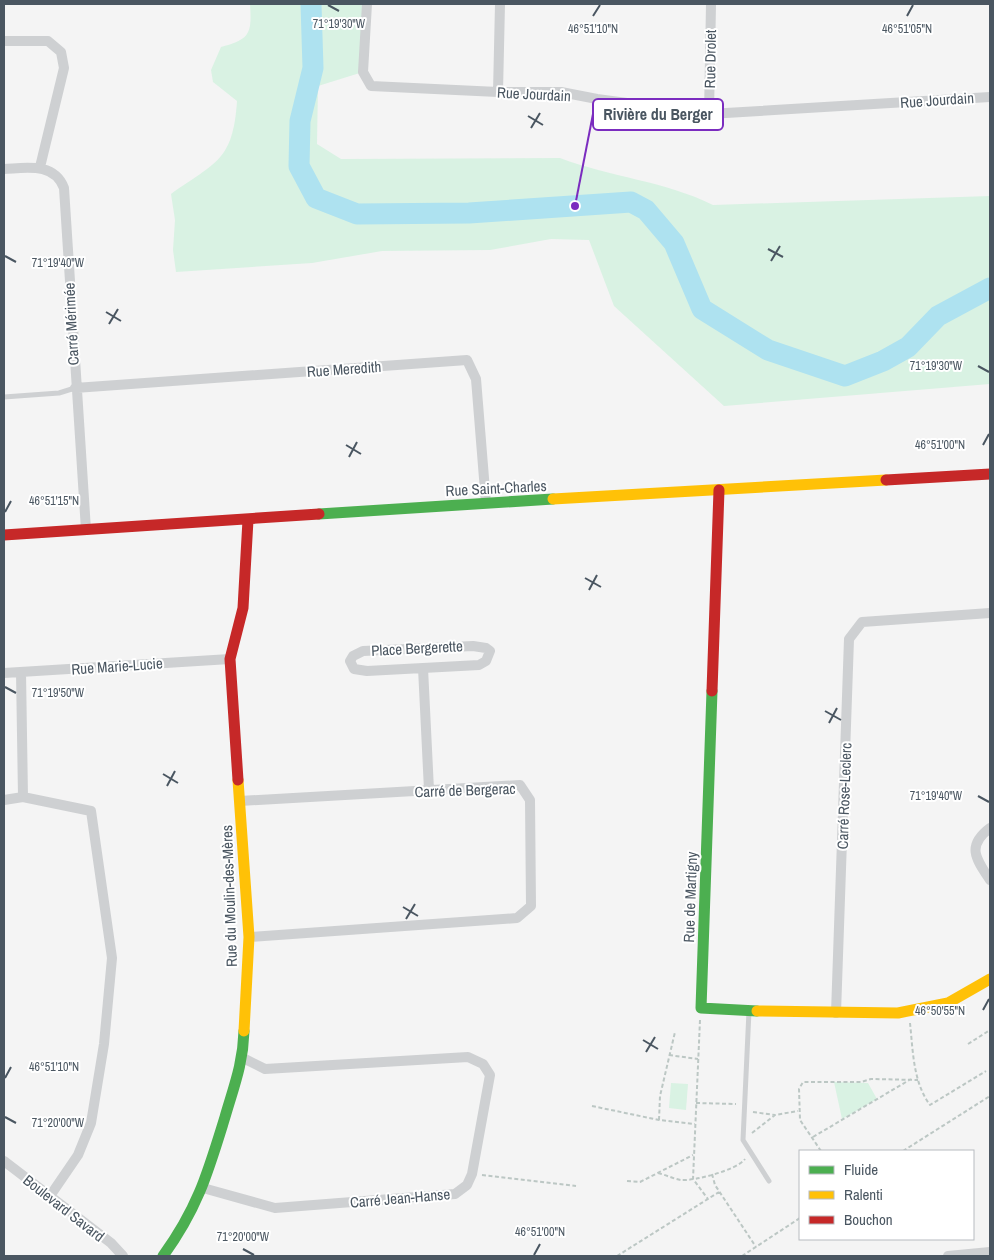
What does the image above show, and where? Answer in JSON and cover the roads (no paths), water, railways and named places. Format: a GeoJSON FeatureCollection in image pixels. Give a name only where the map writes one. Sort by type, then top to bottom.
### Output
{"type":"FeatureCollection","features":[{"type":"Feature","properties":{"kind":"street","name":"Rue Jourdain"},"geometry":{"type":"LineString","coordinates":[[367,4],[363,72],[371,86],[498,92],[560,92],[709,114],[990,97]]}},
{"type":"Feature","properties":{"kind":"street"},"geometry":{"type":"LineString","coordinates":[[498,92],[500,4]]}},
{"type":"Feature","properties":{"kind":"street","name":"Rue Drolet"},"geometry":{"type":"LineString","coordinates":[[709,114],[711,4]]}},
{"type":"Feature","properties":{"kind":"street"},"geometry":{"type":"LineString","coordinates":[[4,40],[48,41],[61,52],[64,68],[40,167],[4,170]]}},
{"type":"Feature","properties":{"kind":"street","name":"Carré Mérimée"},"geometry":{"type":"LineString","coordinates":[[40,167],[60,179],[64,188],[75,388],[86,530]]}},
{"type":"Feature","properties":{"kind":"street","name":"Rue Meredith"},"geometry":{"type":"LineString","coordinates":[[75,388],[467,360],[476,379],[486,503]]}},
{"type":"Feature","properties":{"kind":"street","name":"Rue Saint-Charles"},"geometry":{"type":"LineString","coordinates":[[4,535],[486,503],[990,474]]}},
{"type":"Feature","properties":{"kind":"street","name":"Rue de Martigny"},"geometry":{"type":"LineString","coordinates":[[719,490],[701,1008],[836,1013],[908,1011],[948,1003],[990,979]]}},
{"type":"Feature","properties":{"kind":"street","name":"Rue du Moulin-des-Mères"},"geometry":{"type":"LineString","coordinates":[[163,1256],[184,1227],[203,1188],[243,1058],[249,937],[230,659],[240,634],[244,601],[248,520]]}},
{"type":"Feature","properties":{"kind":"street","name":"Carré Rose-Leclerc"},"geometry":{"type":"LineString","coordinates":[[836,1013],[849,639],[862,622],[990,614]]}},
{"type":"Feature","properties":{"kind":"street","name":"Place Bergerette"},"geometry":{"type":"LineString","coordinates":[[473,646],[486,648],[490,652],[486,661],[479,665],[423,668],[359,671],[354,669],[350,661],[353,656],[364,651],[473,646]]}},
{"type":"Feature","properties":{"kind":"street","name":"Rue Marie-Lucie"},"geometry":{"type":"LineString","coordinates":[[4,674],[230,659]]}},
{"type":"Feature","properties":{"kind":"street","name":"Place Bergerette"},"geometry":{"type":"LineString","coordinates":[[423,668],[428,790]]}},
{"type":"Feature","properties":{"kind":"street"},"geometry":{"type":"LineString","coordinates":[[21,672],[23,797]]}},
{"type":"Feature","properties":{"kind":"street","name":"Carré de Bergerac"},"geometry":{"type":"LineString","coordinates":[[240,801],[520,785],[530,800],[532,906],[517,918],[249,937]]}},
{"type":"Feature","properties":{"kind":"street"},"geometry":{"type":"LineString","coordinates":[[4,800],[23,797],[91,811],[112,958],[104,1044],[90,1123],[78,1155],[50,1196]]}},
{"type":"Feature","properties":{"kind":"street"},"geometry":{"type":"LineString","coordinates":[[990,828],[982,834],[975,846],[976,859],[990,880]]}},
{"type":"Feature","properties":{"kind":"street","name":"Carré Jean-Hanse"},"geometry":{"type":"LineString","coordinates":[[203,1188],[275,1208],[455,1194],[467,1184],[472,1174],[490,1075],[483,1064],[468,1057],[265,1069],[243,1058]]}},
{"type":"Feature","properties":{"kind":"street","name":"Boulevard Savard"},"geometry":{"type":"LineString","coordinates":[[4,1161],[111,1243],[123,1256]]}},
{"type":"Feature","properties":{"kind":"street"},"geometry":{"type":"LineString","coordinates":[[954,1256],[990,1252]]}},
{"type":"Feature","properties":{"kind":"lane"},"geometry":{"type":"LineString","coordinates":[[4,397],[59,394],[75,388]]}},
{"type":"Feature","properties":{"kind":"lane"},"geometry":{"type":"LineString","coordinates":[[749,1011],[743,1140],[769,1181]]}},
{"type":"Feature","properties":{"kind":"waterway"},"geometry":{"type":"LineString","coordinates":[[311,4],[313,68],[300,121],[299,166],[316,198],[357,214],[469,213],[631,202],[646,210],[674,243],[702,309],[768,350],[845,376],[883,361],[908,347],[938,316],[990,288]]}},
{"type":"Feature","properties":{"kind":"place","name":"Rivière du Berger"},"geometry":{"type":"Point","coordinates":[575,206]}}]}
